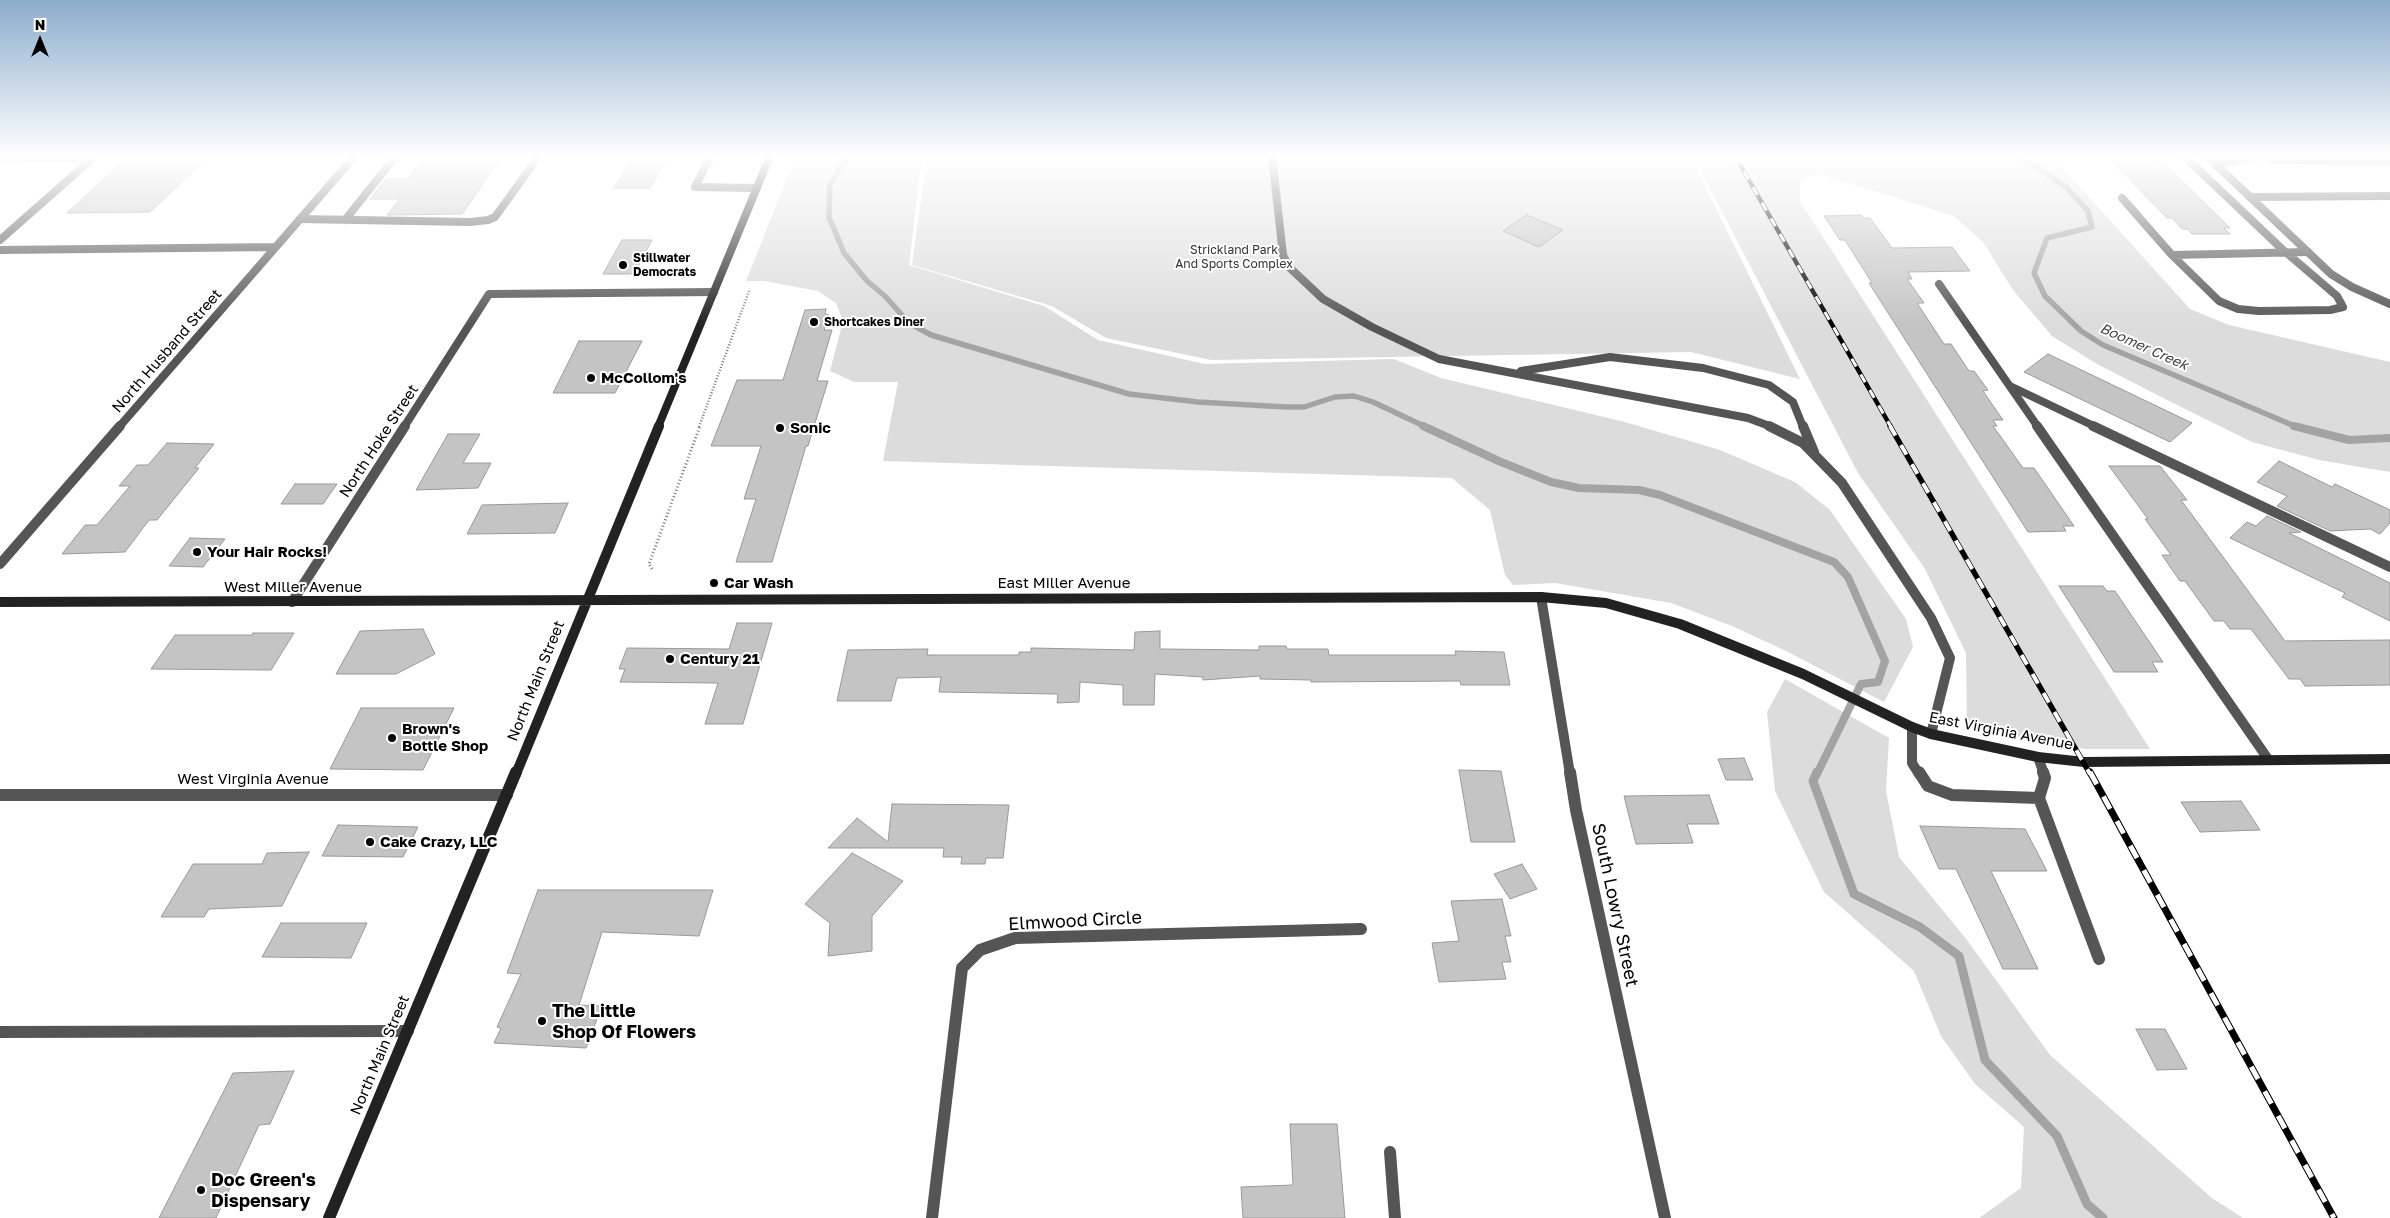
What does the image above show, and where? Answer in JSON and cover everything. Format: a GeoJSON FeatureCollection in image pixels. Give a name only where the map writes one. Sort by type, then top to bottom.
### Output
{"type":"FeatureCollection","features":[{"type":"Feature","properties":{"kind":"street"},"geometry":{"type":"LineString","coordinates":[[0,240],[31,213]]}},
{"type":"Feature","properties":{"kind":"street","name":"North Husband Street"},"geometry":{"type":"LineString","coordinates":[[0,564],[305,213]]}},
{"type":"Feature","properties":{"kind":"street"},"geometry":{"type":"LineString","coordinates":[[345,220],[351,213]]}},
{"type":"Feature","properties":{"kind":"street"},"geometry":{"type":"LineString","coordinates":[[300,219],[470,222],[488,220],[497,213]]}},
{"type":"Feature","properties":{"kind":"street","name":"North Main Street"},"geometry":{"type":"LineString","coordinates":[[329,1218],[507,795],[747,213]]}},
{"type":"Feature","properties":{"kind":"street"},"geometry":{"type":"LineString","coordinates":[[1278,213],[1283,254],[1289,267],[1322,299],[1372,327],[1439,359],[1748,418],[1778,429],[1803,443],[1842,483],[1931,618],[1950,658],[1931,734]]}},
{"type":"Feature","properties":{"kind":"street"},"geometry":{"type":"LineString","coordinates":[[2135,213],[2172,254],[2219,301],[2238,309],[2259,311],[2321,310],[2343,307],[2336,296],[2286,253],[2244,213]]}},
{"type":"Feature","properties":{"kind":"street"},"geometry":{"type":"LineString","coordinates":[[2267,213],[2331,274],[2352,287],[2390,304]]}},
{"type":"Feature","properties":{"kind":"street"},"geometry":{"type":"LineString","coordinates":[[0,250],[275,248]]}},
{"type":"Feature","properties":{"kind":"street"},"geometry":{"type":"LineString","coordinates":[[2172,254],[2308,252]]}},
{"type":"Feature","properties":{"kind":"street"},"geometry":{"type":"LineString","coordinates":[[1939,284],[2268,759]]}},
{"type":"Feature","properties":{"kind":"street","name":"North Hoke Street"},"geometry":{"type":"LineString","coordinates":[[292,602],[489,294],[714,292]]}},
{"type":"Feature","properties":{"kind":"street"},"geometry":{"type":"LineString","coordinates":[[1514,372],[1610,357],[1703,368],[1770,385],[1793,402],[1817,457]]}},
{"type":"Feature","properties":{"kind":"street"},"geometry":{"type":"LineString","coordinates":[[2010,385],[2390,567]]}},
{"type":"Feature","properties":{"kind":"street","name":"East Miller Avenue"},"geometry":{"type":"LineString","coordinates":[[586,600],[640,598],[1541,597]]}},
{"type":"Feature","properties":{"kind":"street","name":"East Virginia Avenue"},"geometry":{"type":"LineString","coordinates":[[1541,597],[1606,603],[1680,624],[1803,674],[1865,706],[1912,727],[1931,734],[2038,756],[2084,762],[2390,759]]}},
{"type":"Feature","properties":{"kind":"street","name":"South Lowry Street"},"geometry":{"type":"LineString","coordinates":[[1541,597],[1576,810],[1665,1218]]}},
{"type":"Feature","properties":{"kind":"street","name":"West Miller Avenue"},"geometry":{"type":"LineString","coordinates":[[0,602],[586,600]]}},
{"type":"Feature","properties":{"kind":"street"},"geometry":{"type":"LineString","coordinates":[[1912,727],[1912,763],[1928,786],[1952,795],[2039,798]]}},
{"type":"Feature","properties":{"kind":"street"},"geometry":{"type":"LineString","coordinates":[[2038,756],[2045,778],[2039,798],[2099,959]]}},
{"type":"Feature","properties":{"kind":"street","name":"West Virginia Avenue"},"geometry":{"type":"LineString","coordinates":[[0,795],[507,795]]}},
{"type":"Feature","properties":{"kind":"street","name":"Elmwood Circle"},"geometry":{"type":"LineString","coordinates":[[932,1218],[962,968],[980,950],[1015,938],[1361,929]]}},
{"type":"Feature","properties":{"kind":"street"},"geometry":{"type":"LineString","coordinates":[[0,1032],[408,1032]]}},
{"type":"Feature","properties":{"kind":"street"},"geometry":{"type":"LineString","coordinates":[[1390,1152],[1395,1218]]}},
{"type":"Feature","properties":{"kind":"path"},"geometry":{"type":"LineString","coordinates":[[652,569],[650,564],[748,291]]}},
{"type":"Feature","properties":{"kind":"green space"},"geometry":{"type":"Polygon","coordinates":[[[773,213],[915,213],[909,265],[1044,306],[1098,340],[1205,364],[1394,359],[1441,378],[1625,422],[1720,450],[1795,482],[1830,510],[1906,619],[1913,647],[1884,702],[1786,651],[1732,626],[1671,603],[1555,583],[1513,585],[1505,575],[1490,510],[1452,478],[883,461],[898,382],[854,382],[830,371],[843,321],[836,303],[818,291],[764,281],[746,281],[773,213]]]}},
{"type":"Feature","properties":{"kind":"green space","name":"Strickland Park And Sports Complex"},"geometry":{"type":"Polygon","coordinates":[[[919,213],[1718,213],[1800,379],[1691,352],[1211,360],[1106,338],[1052,306],[912,265],[919,213]]]}},
{"type":"Feature","properties":{"kind":"green space"},"geometry":{"type":"Polygon","coordinates":[[[1723,213],[1808,213],[2150,749],[2086,749],[1967,727],[1966,653],[1925,569],[1858,473],[1723,213]]]}},
{"type":"Feature","properties":{"kind":"green space"},"geometry":{"type":"Polygon","coordinates":[[[1944,213],[2103,213],[2190,309],[2229,325],[2390,362],[2390,472],[2319,460],[2252,442],[2097,364],[2052,336],[2013,290],[1983,242],[1954,216],[1944,213]]]}},
{"type":"Feature","properties":{"kind":"green space"},"geometry":{"type":"Polygon","coordinates":[[[1785,679],[1889,738],[1886,791],[1899,857],[1967,940],[2050,1055],[2212,1198],[2243,1218],[1979,1218],[2021,1188],[2024,1127],[1975,1084],[1941,1036],[1914,971],[1824,892],[1775,791],[1767,712],[1785,679]]]}},
{"type":"Feature","properties":{"kind":"building"},"geometry":{"type":"Polygon","coordinates":[[[389,213],[463,213],[462,214],[387,215],[389,213]]]}},
{"type":"Feature","properties":{"kind":"building"},"geometry":{"type":"Polygon","coordinates":[[[2162,213],[2215,213],[2230,228],[2224,228],[2230,234],[2192,234],[2188,229],[2182,229],[2172,218],[2167,218],[2162,213]]]}},
{"type":"Feature","properties":{"kind":"building"},"geometry":{"type":"Polygon","coordinates":[[[1527,215],[1563,230],[1539,247],[1503,231],[1527,215]]]}},
{"type":"Feature","properties":{"kind":"building"},"geometry":{"type":"Polygon","coordinates":[[[1861,215],[1863,218],[1870,218],[1892,248],[1952,247],[1970,271],[1908,272],[1912,279],[1907,279],[1924,303],[1917,303],[1944,344],[1951,344],[1969,371],[1974,371],[1988,390],[1983,391],[2003,420],[1993,420],[1997,426],[1993,426],[2023,468],[2034,468],[2074,526],[2063,526],[2066,531],[2028,532],[1869,283],[1872,283],[1845,240],[1840,240],[1824,216],[1861,215]]]}},
{"type":"Feature","properties":{"kind":"building"},"geometry":{"type":"Polygon","coordinates":[[[622,240],[652,240],[634,274],[603,274],[622,240]]]}},
{"type":"Feature","properties":{"kind":"building"},"geometry":{"type":"Polygon","coordinates":[[[826,309],[825,314],[829,315],[824,330],[832,330],[817,381],[828,381],[808,446],[806,446],[772,562],[736,562],[756,499],[744,499],[761,446],[711,446],[737,380],[783,380],[805,310],[826,309]]]}},
{"type":"Feature","properties":{"kind":"building","name":"McCollom's"},"geometry":{"type":"Polygon","coordinates":[[[579,341],[642,341],[615,393],[553,393],[579,341]]]}},
{"type":"Feature","properties":{"kind":"building"},"geometry":{"type":"Polygon","coordinates":[[[2048,354],[2192,423],[2170,442],[2024,372],[2048,354]]]}},
{"type":"Feature","properties":{"kind":"building"},"geometry":{"type":"Polygon","coordinates":[[[448,434],[480,434],[463,463],[491,463],[478,488],[416,490],[448,434]]]}},
{"type":"Feature","properties":{"kind":"building"},"geometry":{"type":"Polygon","coordinates":[[[167,443],[214,444],[195,468],[199,468],[157,520],[149,520],[125,552],[62,554],[85,525],[97,525],[130,486],[119,486],[137,465],[148,465],[167,443]]]}},
{"type":"Feature","properties":{"kind":"building"},"geometry":{"type":"Polygon","coordinates":[[[2279,461],[2332,487],[2335,484],[2390,510],[2390,523],[2380,534],[2370,529],[2330,531],[2277,506],[2287,496],[2257,482],[2279,461]]]}},
{"type":"Feature","properties":{"kind":"building"},"geometry":{"type":"Polygon","coordinates":[[[2109,466],[2160,466],[2187,500],[2181,500],[2285,641],[2390,640],[2390,685],[2305,686],[2300,679],[2289,679],[2251,629],[2230,629],[2224,621],[2214,621],[2185,581],[2180,581],[2162,555],[2171,555],[2145,519],[2148,519],[2109,466]]]}},
{"type":"Feature","properties":{"kind":"building"},"geometry":{"type":"Polygon","coordinates":[[[295,484],[337,484],[323,504],[281,504],[295,484]]]}},
{"type":"Feature","properties":{"kind":"building"},"geometry":{"type":"Polygon","coordinates":[[[568,503],[555,533],[467,534],[482,505],[568,503]]]}},
{"type":"Feature","properties":{"kind":"building"},"geometry":{"type":"Polygon","coordinates":[[[2267,516],[2301,532],[2289,533],[2390,583],[2390,621],[2342,597],[2345,593],[2230,538],[2247,522],[2256,526],[2267,516]]]}},
{"type":"Feature","properties":{"kind":"building","name":"Your Hair Rocks!"},"geometry":{"type":"Polygon","coordinates":[[[190,538],[225,539],[203,567],[169,566],[190,538]]]}},
{"type":"Feature","properties":{"kind":"building"},"geometry":{"type":"Polygon","coordinates":[[[2059,586],[2103,586],[2107,591],[2115,591],[2163,662],[2152,662],[2158,672],[2114,672],[2059,586]]]}},
{"type":"Feature","properties":{"kind":"building"},"geometry":{"type":"Polygon","coordinates":[[[737,623],[772,623],[743,724],[705,724],[718,683],[620,682],[625,669],[619,669],[627,648],[729,649],[737,623]]]}},
{"type":"Feature","properties":{"kind":"building"},"geometry":{"type":"Polygon","coordinates":[[[423,629],[435,654],[396,674],[336,674],[360,631],[423,629]]]}},
{"type":"Feature","properties":{"kind":"building"},"geometry":{"type":"Polygon","coordinates":[[[1160,631],[1160,649],[1259,650],[1259,646],[1286,646],[1287,649],[1328,649],[1329,655],[1456,655],[1455,651],[1504,652],[1510,685],[1461,685],[1460,681],[1311,682],[1311,680],[1260,679],[1260,676],[1203,680],[1203,677],[1155,674],[1154,705],[1123,705],[1123,685],[1080,682],[1079,702],[1057,703],[1058,694],[939,692],[941,677],[897,678],[891,701],[837,701],[848,650],[928,649],[927,655],[1019,655],[1019,652],[1031,652],[1031,648],[1134,650],[1135,632],[1160,631]]]}},
{"type":"Feature","properties":{"kind":"building"},"geometry":{"type":"Polygon","coordinates":[[[253,633],[294,633],[271,670],[151,669],[175,635],[252,635],[253,633]]]}},
{"type":"Feature","properties":{"kind":"building","name":"Brown's Bottle Shop"},"geometry":{"type":"Polygon","coordinates":[[[361,708],[454,708],[423,770],[330,769],[361,708]]]}},
{"type":"Feature","properties":{"kind":"building"},"geometry":{"type":"Polygon","coordinates":[[[1744,758],[1753,780],[1726,780],[1718,759],[1744,758]]]}},
{"type":"Feature","properties":{"kind":"building"},"geometry":{"type":"Polygon","coordinates":[[[1459,770],[1501,771],[1515,842],[1471,842],[1459,770]]]}},
{"type":"Feature","properties":{"kind":"building"},"geometry":{"type":"Polygon","coordinates":[[[1709,795],[1719,824],[1687,824],[1693,843],[1636,844],[1624,796],[1709,795]]]}},
{"type":"Feature","properties":{"kind":"building"},"geometry":{"type":"Polygon","coordinates":[[[2241,801],[2260,830],[2200,832],[2181,802],[2241,801]]]}},
{"type":"Feature","properties":{"kind":"building"},"geometry":{"type":"Polygon","coordinates":[[[892,804],[1009,805],[1003,858],[986,858],[985,864],[961,864],[962,857],[943,857],[944,848],[828,848],[857,818],[888,842],[892,804]]]}},
{"type":"Feature","properties":{"kind":"building","name":"Cake Crazy, LLC"},"geometry":{"type":"Polygon","coordinates":[[[338,825],[418,827],[403,857],[322,856],[338,825]]]}},
{"type":"Feature","properties":{"kind":"building"},"geometry":{"type":"Polygon","coordinates":[[[1920,826],[2025,829],[2047,871],[1991,871],[2038,969],[2003,969],[1956,869],[1939,869],[1920,826]]]}},
{"type":"Feature","properties":{"kind":"building"},"geometry":{"type":"Polygon","coordinates":[[[309,852],[282,906],[209,909],[204,917],[161,917],[193,864],[262,864],[267,853],[309,852]]]}},
{"type":"Feature","properties":{"kind":"building"},"geometry":{"type":"Polygon","coordinates":[[[852,853],[903,881],[872,916],[872,951],[828,956],[830,923],[805,904],[852,853]]]}},
{"type":"Feature","properties":{"kind":"building"},"geometry":{"type":"Polygon","coordinates":[[[1522,864],[1537,889],[1510,899],[1494,874],[1522,864]]]}},
{"type":"Feature","properties":{"kind":"building"},"geometry":{"type":"Polygon","coordinates":[[[538,890],[713,890],[699,936],[602,932],[579,1005],[602,1006],[586,1048],[494,1043],[501,1028],[497,1027],[521,974],[507,973],[538,890]]]}},
{"type":"Feature","properties":{"kind":"building"},"geometry":{"type":"Polygon","coordinates":[[[1502,899],[1511,936],[1505,936],[1511,962],[1502,962],[1506,979],[1439,982],[1432,943],[1459,941],[1451,901],[1502,899]]]}},
{"type":"Feature","properties":{"kind":"building"},"geometry":{"type":"Polygon","coordinates":[[[281,923],[367,923],[351,958],[262,957],[281,923]]]}},
{"type":"Feature","properties":{"kind":"building"},"geometry":{"type":"Polygon","coordinates":[[[2136,1029],[2165,1029],[2187,1069],[2157,1070],[2136,1029]]]}},
{"type":"Feature","properties":{"kind":"building"},"geometry":{"type":"Polygon","coordinates":[[[294,1071],[270,1124],[259,1125],[216,1218],[159,1218],[233,1073],[294,1071]]]}},
{"type":"Feature","properties":{"kind":"building"},"geometry":{"type":"Polygon","coordinates":[[[1290,1124],[1337,1124],[1345,1218],[1243,1218],[1241,1187],[1293,1185],[1290,1124]]]}},
{"type":"Feature","properties":{"kind":"waterway"},"geometry":{"type":"LineString","coordinates":[[829,213],[829,217],[844,253],[867,281],[885,296],[909,323],[931,335],[1129,394],[1198,402],[1286,407],[1304,407],[1335,397],[1354,396],[1373,402],[1426,427]]}},
{"type":"Feature","properties":{"kind":"waterway","name":"Boomer Creek"},"geometry":{"type":"LineString","coordinates":[[2088,213],[2092,227],[2047,238],[2034,273],[2045,296],[2081,331],[2103,345],[2296,426]]}},
{"type":"Feature","properties":{"kind":"waterway"},"geometry":{"type":"LineString","coordinates":[[1423,426],[1501,462],[1551,482],[1579,488],[1639,490],[1660,495],[1834,562],[1848,577],[1885,661],[1878,682],[1861,684],[1817,774]]}},
{"type":"Feature","properties":{"kind":"waterway","name":"Boomer Creek"},"geometry":{"type":"LineString","coordinates":[[2296,426],[2349,440],[2390,438]]}},
{"type":"Feature","properties":{"kind":"waterway"},"geometry":{"type":"LineString","coordinates":[[1817,772],[1813,781],[1854,894],[1920,927],[1959,956],[1985,1060],[2057,1136],[2087,1204],[2103,1218]]}},
{"type":"Feature","properties":{"kind":"railway"},"geometry":{"type":"LineString","coordinates":[[1768,213],[1891,427]]}},
{"type":"Feature","properties":{"kind":"railway"},"geometry":{"type":"LineString","coordinates":[[1890,426],[2090,774]]}},
{"type":"Feature","properties":{"kind":"railway"},"geometry":{"type":"LineString","coordinates":[[2090,772],[2334,1218]]}},
{"type":"Feature","properties":{"kind":"place","name":"Stillwater Democrats"},"geometry":{"type":"Point","coordinates":[623,265]}},
{"type":"Feature","properties":{"kind":"place","name":"Shortcakes Diner"},"geometry":{"type":"Point","coordinates":[814,322]}},
{"type":"Feature","properties":{"kind":"place","name":"McCollom's"},"geometry":{"type":"Point","coordinates":[591,378]}},
{"type":"Feature","properties":{"kind":"place","name":"Sonic"},"geometry":{"type":"Point","coordinates":[780,428]}},
{"type":"Feature","properties":{"kind":"place","name":"Your Hair Rocks!"},"geometry":{"type":"Point","coordinates":[197,552]}},
{"type":"Feature","properties":{"kind":"place","name":"Car Wash"},"geometry":{"type":"Point","coordinates":[714,583]}},
{"type":"Feature","properties":{"kind":"place","name":"Century 21"},"geometry":{"type":"Point","coordinates":[670,659]}},
{"type":"Feature","properties":{"kind":"place","name":"Brown's Bottle Shop"},"geometry":{"type":"Point","coordinates":[392,738]}},
{"type":"Feature","properties":{"kind":"place","name":"Cake Crazy, LLC"},"geometry":{"type":"Point","coordinates":[370,842]}},
{"type":"Feature","properties":{"kind":"place","name":"The Little Shop Of Flowers"},"geometry":{"type":"Point","coordinates":[542,1021]}},
{"type":"Feature","properties":{"kind":"place","name":"Doc Green's Dispensary"},"geometry":{"type":"Point","coordinates":[201,1190]}}]}
